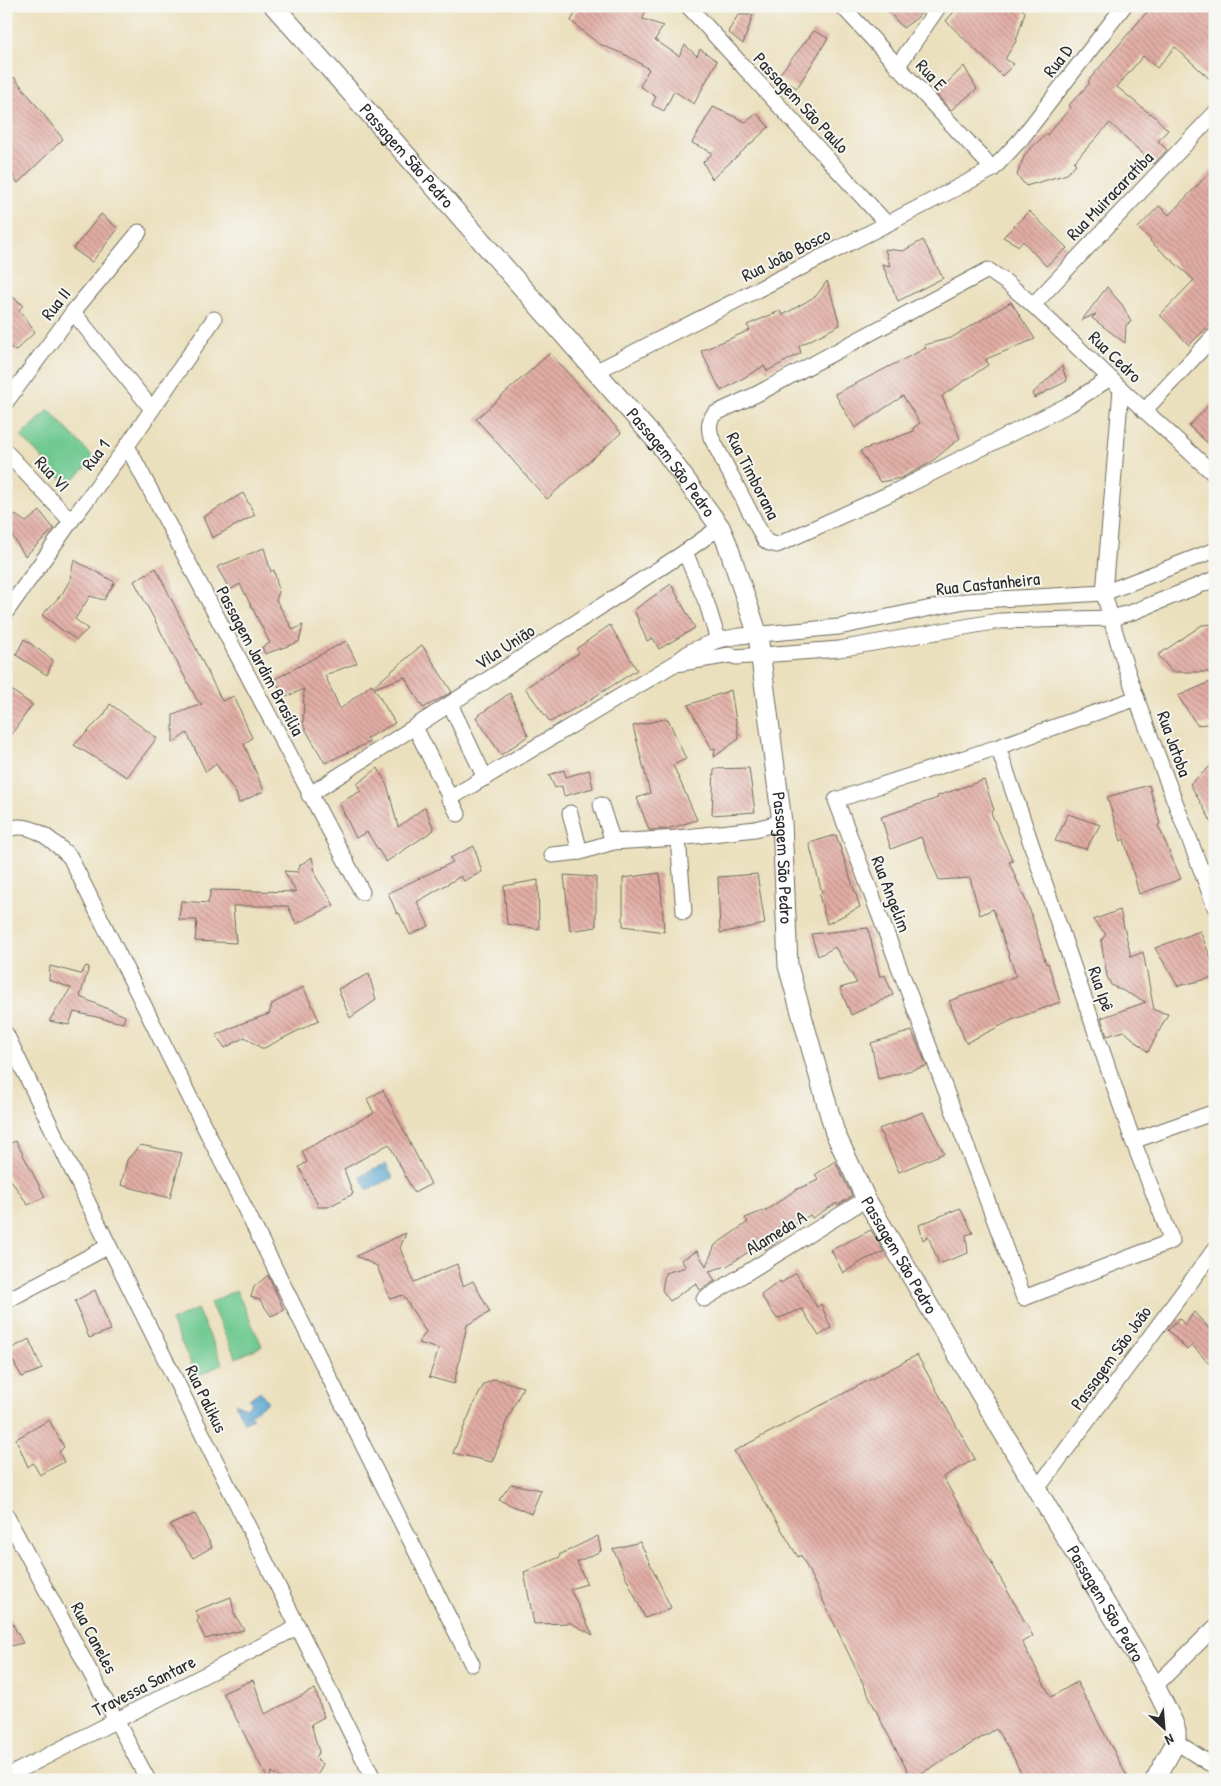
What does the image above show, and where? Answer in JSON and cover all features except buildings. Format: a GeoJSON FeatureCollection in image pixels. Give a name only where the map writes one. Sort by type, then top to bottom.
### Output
{"type":"FeatureCollection","features":[{"type":"Feature","properties":{"kind":"street","name":"Passagem São Pedro"},"geometry":{"type":"LineString","coordinates":[[274,6],[415,164],[661,446],[720,527],[728,543],[758,634],[782,822],[788,966],[835,1133],[866,1200],[913,1290],[1037,1489],[1155,1686],[1173,1722],[1176,1731],[1176,1742]]}},
{"type":"Feature","properties":{"kind":"street","name":"Passagem São Paulo"},"geometry":{"type":"LineString","coordinates":[[688,6],[887,224]]}},
{"type":"Feature","properties":{"kind":"street","name":"Rua E"},"geometry":{"type":"LineString","coordinates":[[842,6],[992,169]]}},
{"type":"Feature","properties":{"kind":"street"},"geometry":{"type":"LineString","coordinates":[[898,67],[939,6]]}},
{"type":"Feature","properties":{"kind":"street","name":"Rua D"},"geometry":{"type":"LineString","coordinates":[[992,169],[1021,139],[1124,6]]}},
{"type":"Feature","properties":{"kind":"street","name":"Rua Muiracaratiba"},"geometry":{"type":"LineString","coordinates":[[1032,305],[1215,113]]}},
{"type":"Feature","properties":{"kind":"street","name":"Rua João Bosco"},"geometry":{"type":"LineString","coordinates":[[595,372],[992,169]]}},
{"type":"Feature","properties":{"kind":"street","name":"Rua II"},"geometry":{"type":"LineString","coordinates":[[6,402],[73,312],[139,232]]}},
{"type":"Feature","properties":{"kind":"street","name":"Rua Cedro"},"geometry":{"type":"LineString","coordinates":[[988,270],[1007,283],[1032,305],[1215,475]]}},
{"type":"Feature","properties":{"kind":"street","name":"Rua Timborana"},"geometry":{"type":"LineString","coordinates":[[988,270],[765,389],[714,414],[708,427],[711,437],[764,539],[769,543],[786,542],[898,490],[1070,404],[1110,378]]}},
{"type":"Feature","properties":{"kind":"street"},"geometry":{"type":"LineString","coordinates":[[73,312],[152,409]]}},
{"type":"Feature","properties":{"kind":"street","name":"Rua 1"},"geometry":{"type":"LineString","coordinates":[[6,612],[127,446],[214,319]]}},
{"type":"Feature","properties":{"kind":"street"},"geometry":{"type":"LineString","coordinates":[[1144,410],[1215,335]]}},
{"type":"Feature","properties":{"kind":"street"},"geometry":{"type":"LineString","coordinates":[[1104,593],[1121,389]]}},
{"type":"Feature","properties":{"kind":"street","name":"Passagem Jardim Brasília"},"geometry":{"type":"LineString","coordinates":[[127,446],[309,796],[362,892]]}},
{"type":"Feature","properties":{"kind":"street","name":"Rua VI"},"geometry":{"type":"LineString","coordinates":[[6,452],[71,521]]}},
{"type":"Feature","properties":{"kind":"street","name":"Vila União"},"geometry":{"type":"LineString","coordinates":[[309,796],[685,552],[720,527]]}},
{"type":"Feature","properties":{"kind":"street","name":"Rua Castanheira"},"geometry":{"type":"LineString","coordinates":[[449,798],[674,664],[691,651],[718,640],[758,634],[839,627],[965,601],[1104,593],[1215,550]]}},
{"type":"Feature","properties":{"kind":"street"},"geometry":{"type":"LineString","coordinates":[[685,552],[707,604],[718,640]]}},
{"type":"Feature","properties":{"kind":"street"},"geometry":{"type":"LineString","coordinates":[[674,664],[730,655],[736,657],[839,649],[999,621],[1111,618],[1133,612],[1215,579]]}},
{"type":"Feature","properties":{"kind":"street","name":"Rua Jatoba"},"geometry":{"type":"LineString","coordinates":[[1104,593],[1137,698],[1212,888]]}},
{"type":"Feature","properties":{"kind":"street"},"geometry":{"type":"LineString","coordinates":[[839,627],[839,649]]}},
{"type":"Feature","properties":{"kind":"street","name":"Rua Angelim"},"geometry":{"type":"LineString","coordinates":[[1137,698],[998,747],[836,800],[1024,1298],[1172,1242]]}},
{"type":"Feature","properties":{"kind":"street"},"geometry":{"type":"LineString","coordinates":[[450,704],[485,778]]}},
{"type":"Feature","properties":{"kind":"street"},"geometry":{"type":"LineString","coordinates":[[415,727],[458,814]]}},
{"type":"Feature","properties":{"kind":"street","name":"Rua Ipê"},"geometry":{"type":"LineString","coordinates":[[998,747],[1133,1141],[1172,1242]]}},
{"type":"Feature","properties":{"kind":"street"},"geometry":{"type":"LineString","coordinates":[[601,805],[613,842]]}},
{"type":"Feature","properties":{"kind":"street"},"geometry":{"type":"LineString","coordinates":[[570,813],[580,852]]}},
{"type":"Feature","properties":{"kind":"street"},"geometry":{"type":"LineString","coordinates":[[552,855],[580,852],[613,842],[678,838],[755,829],[782,822]]}},
{"type":"Feature","properties":{"kind":"street"},"geometry":{"type":"LineString","coordinates":[[6,830],[24,827],[38,832],[54,841],[70,857],[472,1664]]}},
{"type":"Feature","properties":{"kind":"street"},"geometry":{"type":"LineString","coordinates":[[678,838],[684,912]]}},
{"type":"Feature","properties":{"kind":"street","name":"Rua Palikus"},"geometry":{"type":"LineString","coordinates":[[6,1034],[374,1780]]}},
{"type":"Feature","properties":{"kind":"street"},"geometry":{"type":"LineString","coordinates":[[1133,1141],[1215,1112]]}},
{"type":"Feature","properties":{"kind":"street","name":"Alameda A"},"geometry":{"type":"LineString","coordinates":[[704,1299],[866,1200]]}},
{"type":"Feature","properties":{"kind":"street"},"geometry":{"type":"LineString","coordinates":[[6,1301],[109,1246]]}},
{"type":"Feature","properties":{"kind":"street","name":"Passagem São João"},"geometry":{"type":"LineString","coordinates":[[1037,1489],[1215,1249]]}},
{"type":"Feature","properties":{"kind":"street","name":"Rua Caneles"},"geometry":{"type":"LineString","coordinates":[[6,1515],[148,1780]]}},
{"type":"Feature","properties":{"kind":"street","name":"Travessa Santare"},"geometry":{"type":"LineString","coordinates":[[6,1777],[118,1721],[298,1626]]}},
{"type":"Feature","properties":{"kind":"street"},"geometry":{"type":"LineString","coordinates":[[1155,1686],[1215,1626]]}},
{"type":"Feature","properties":{"kind":"street"},"geometry":{"type":"LineString","coordinates":[[1155,1780],[1176,1742],[1215,1766]]}},
{"type":"Feature","properties":{"kind":"green space"},"geometry":{"type":"Polygon","coordinates":[[[49,410],[95,459],[67,485],[21,436],[49,410]]]}},
{"type":"Feature","properties":{"kind":"green space"},"geometry":{"type":"Polygon","coordinates":[[[236,1290],[262,1346],[236,1358],[210,1303],[236,1290]]]}},
{"type":"Feature","properties":{"kind":"green space"},"geometry":{"type":"Polygon","coordinates":[[[197,1309],[223,1364],[197,1376],[171,1321],[197,1309]]]}},
{"type":"Feature","properties":{"kind":"water"},"geometry":{"type":"Polygon","coordinates":[[[386,1164],[393,1178],[367,1190],[360,1176],[386,1164]]]}},
{"type":"Feature","properties":{"kind":"water"},"geometry":{"type":"Polygon","coordinates":[[[260,1391],[268,1402],[250,1414],[253,1418],[244,1423],[235,1403],[246,1408],[252,1403],[249,1399],[260,1391]]]}}]}
